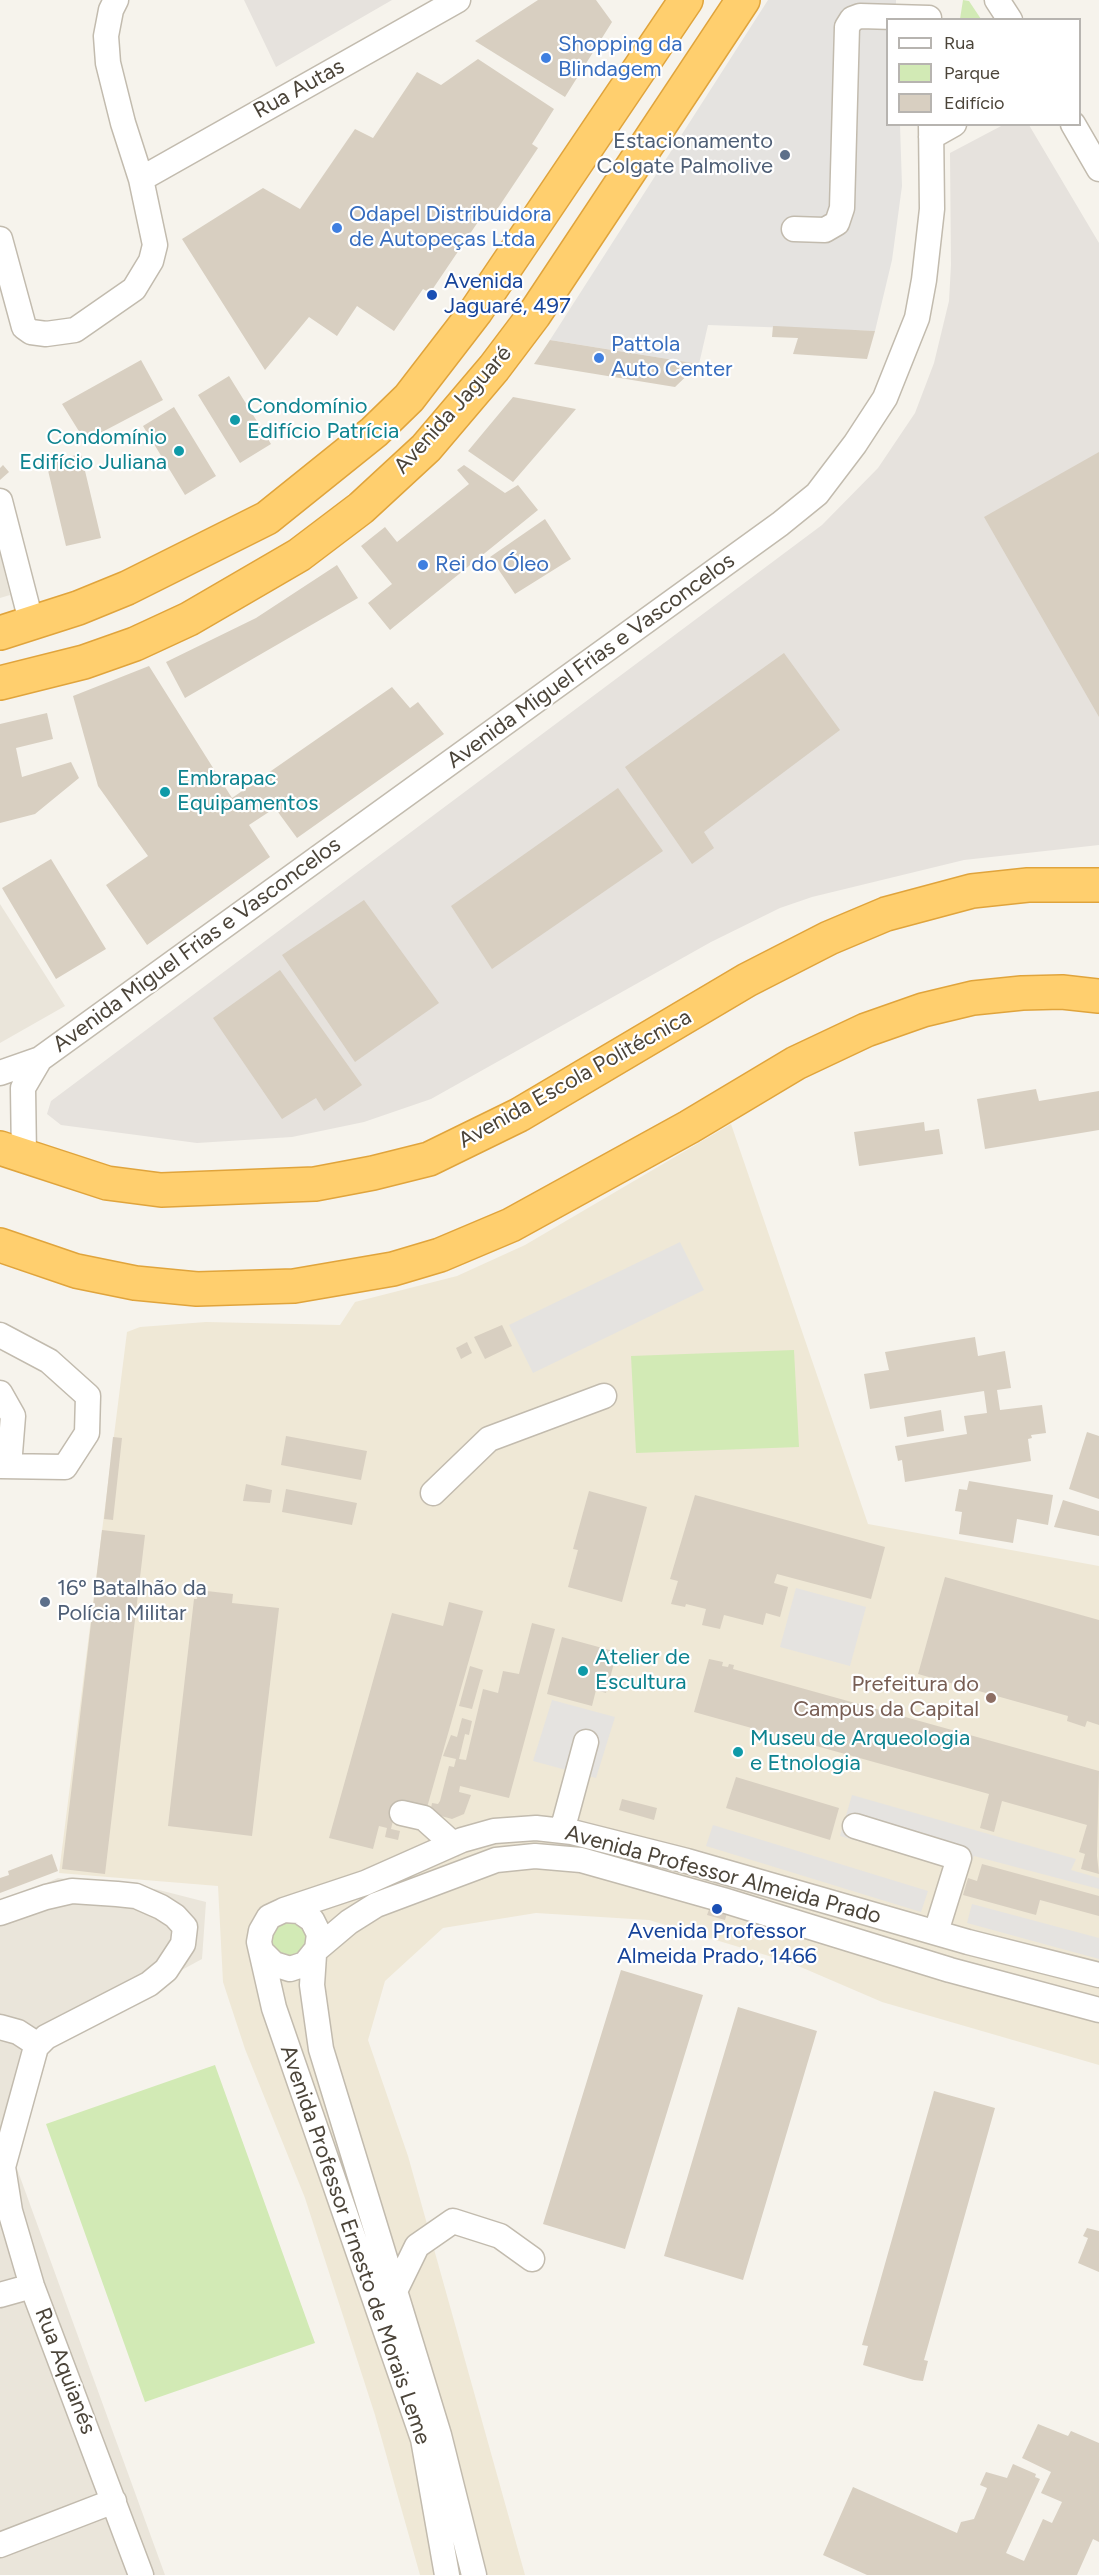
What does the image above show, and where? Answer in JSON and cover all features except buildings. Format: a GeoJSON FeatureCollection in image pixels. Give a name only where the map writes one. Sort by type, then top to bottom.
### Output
{"type":"FeatureCollection","features":[{"type":"Feature","properties":{"kind":"highway","name":"Avenida Jaguaré"},"geometry":{"type":"LineString","coordinates":[[0,633],[32,625],[127,588],[267,518],[374,432],[409,398],[460,334],[686,0]]}},
{"type":"Feature","properties":{"kind":"highway","name":"Avenida Jaguaré"},"geometry":{"type":"LineString","coordinates":[[0,683],[84,662],[135,644],[189,619],[298,555],[377,493],[426,448],[494,368],[534,315],[743,0]]}},
{"type":"Feature","properties":{"kind":"highway","name":"Avenida Escola Politécnica"},"geometry":{"type":"LineString","coordinates":[[12,1152],[107,1183],[161,1190],[315,1184],[406,1165],[429,1159],[519,1115],[747,980],[829,938],[886,914],[972,891],[1028,885],[1099,885]]}},
{"type":"Feature","properties":{"kind":"highway"},"geometry":{"type":"LineString","coordinates":[[0,1245],[76,1271],[135,1283],[197,1289],[294,1286],[393,1269],[440,1255],[511,1225],[689,1127],[796,1063],[866,1030],[923,1010],[973,998],[1042,992],[1099,996]]}},
{"type":"Feature","properties":{"kind":"street"},"geometry":{"type":"LineString","coordinates":[[0,239],[24,327],[31,332],[46,334],[75,330],[134,289],[151,261],[155,245],[141,179],[123,123],[108,63],[106,36],[111,10],[116,0]]}},
{"type":"Feature","properties":{"kind":"street","name":"Rua Autas"},"geometry":{"type":"LineString","coordinates":[[141,179],[458,0]]}},
{"type":"Feature","properties":{"kind":"street"},"geometry":{"type":"LineString","coordinates":[[998,0],[1009,18]]}},
{"type":"Feature","properties":{"kind":"street"},"geometry":{"type":"LineString","coordinates":[[794,229],[825,230],[837,223],[842,208],[847,27],[852,19],[860,15],[930,9]]}},
{"type":"Feature","properties":{"kind":"street"},"geometry":{"type":"LineString","coordinates":[[931,131],[947,126]]}},
{"type":"Feature","properties":{"kind":"street"},"geometry":{"type":"LineString","coordinates":[[1074,126],[1099,169]]}},
{"type":"Feature","properties":{"kind":"street","name":"Avenida Miguel Frias e Vasconcelos"},"geometry":{"type":"LineString","coordinates":[[0,1073],[40,1059],[780,524],[817,494],[855,444],[885,398],[917,318],[932,209],[931,131]]}},
{"type":"Feature","properties":{"kind":"street"},"geometry":{"type":"LineString","coordinates":[[0,501],[32,625]]}},
{"type":"Feature","properties":{"kind":"street","name":"Avenida Miguel Frias e Vasconcelos"},"geometry":{"type":"LineString","coordinates":[[12,1152],[23,1088],[40,1059]]}},
{"type":"Feature","properties":{"kind":"street"},"geometry":{"type":"LineString","coordinates":[[0,1335],[49,1361],[88,1396],[87,1433],[65,1467],[5,1466],[13,1416],[0,1393]]}},
{"type":"Feature","properties":{"kind":"street"},"geometry":{"type":"LineString","coordinates":[[433,1493],[489,1439],[604,1396]]}},
{"type":"Feature","properties":{"kind":"street"},"geometry":{"type":"LineString","coordinates":[[562,1831],[586,1742]]}},
{"type":"Feature","properties":{"kind":"street"},"geometry":{"type":"LineString","coordinates":[[402,1813],[424,1818],[453,1844]]}},
{"type":"Feature","properties":{"kind":"street"},"geometry":{"type":"LineString","coordinates":[[855,1826],[959,1857],[936,1932]]}},
{"type":"Feature","properties":{"kind":"street","name":"Avenida Professor Almeida Prado"},"geometry":{"type":"LineString","coordinates":[[284,1910],[365,1883],[453,1844],[494,1831],[536,1828],[562,1831],[687,1861],[968,1942],[1099,1975]]}},
{"type":"Feature","properties":{"kind":"street","name":"Avenida Professor Almeida Prado"},"geometry":{"type":"LineString","coordinates":[[316,1952],[349,1922],[376,1905],[496,1860],[535,1856],[581,1860],[723,1900],[950,1970],[1099,2010]]}},
{"type":"Feature","properties":{"kind":"street"},"geometry":{"type":"LineString","coordinates":[[0,1913],[46,1897],[72,1892],[117,1894],[136,1896],[161,1907],[175,1916],[185,1927],[183,1944],[175,1960],[158,1977],[46,2037],[38,2045],[29,2065],[20,2110],[2,2167]]}},
{"type":"Feature","properties":{"kind":"street"},"geometry":{"type":"LineString","coordinates":[[284,1910],[299,1911],[312,1920],[319,1934],[316,1952],[305,1964],[290,1969],[274,1964],[263,1953],[259,1942],[261,1931],[269,1917],[284,1910]]}},
{"type":"Feature","properties":{"kind":"street"},"geometry":{"type":"LineString","coordinates":[[950,1970],[963,1960],[968,1942]]}},
{"type":"Feature","properties":{"kind":"street"},"geometry":{"type":"LineString","coordinates":[[993,1982],[986,1957],[994,1948]]}},
{"type":"Feature","properties":{"kind":"street","name":"Avenida Professor Ernesto de Morais Leme"},"geometry":{"type":"LineString","coordinates":[[316,1952],[312,1985],[321,2049],[439,2435],[474,2575]]}},
{"type":"Feature","properties":{"kind":"street","name":"Avenida Professor Ernesto de Morais Leme"},"geometry":{"type":"LineString","coordinates":[[263,1953],[274,2008],[423,2439],[447,2575]]}},
{"type":"Feature","properties":{"kind":"street"},"geometry":{"type":"LineString","coordinates":[[0,2027],[18,2032],[38,2045]]}},
{"type":"Feature","properties":{"kind":"street","name":"Rua Aquianés"},"geometry":{"type":"LineString","coordinates":[[2,2167],[10,2211],[32,2286],[141,2575]]}},
{"type":"Feature","properties":{"kind":"street"},"geometry":{"type":"LineString","coordinates":[[395,2291],[417,2246],[453,2221],[500,2236],[532,2259]]}},
{"type":"Feature","properties":{"kind":"street"},"geometry":{"type":"LineString","coordinates":[[0,2295],[32,2286]]}},
{"type":"Feature","properties":{"kind":"street"},"geometry":{"type":"LineString","coordinates":[[0,2545],[114,2501]]}},
{"type":"Feature","properties":{"kind":"shaded area"},"geometry":{"type":"Polygon","coordinates":[[[244,0],[392,0],[276,67],[244,0]]]}},
{"type":"Feature","properties":{"kind":"shaded area","name":"Estacionamento Colgate Palmolive"},"geometry":{"type":"Polygon","coordinates":[[[768,0],[896,0],[896,18],[886,18],[886,126],[900,126],[902,186],[892,260],[875,331],[708,325],[699,364],[550,340],[768,0]]]}},
{"type":"Feature","properties":{"kind":"shaded area"},"geometry":{"type":"Polygon","coordinates":[[[1001,126],[1030,126],[1099,243],[1099,845],[964,860],[812,897],[780,908],[711,942],[431,1099],[364,1122],[292,1137],[197,1143],[61,1125],[47,1114],[51,1101],[822,525],[878,468],[915,413],[934,363],[949,301],[950,153],[1001,126]]]}},
{"type":"Feature","properties":{"kind":"shaded area"},"geometry":{"type":"Polygon","coordinates":[[[0,554],[10,595],[0,598],[0,554]]]}},
{"type":"Feature","properties":{"kind":"shaded area"},"geometry":{"type":"Polygon","coordinates":[[[0,904],[65,1006],[0,1043],[0,904]]]}},
{"type":"Feature","properties":{"kind":"shaded area"},"geometry":{"type":"Polygon","coordinates":[[[731,1124],[868,1524],[1099,1566],[1099,2065],[882,2002],[789,1962],[649,1920],[536,1913],[443,1928],[385,1981],[368,2040],[408,2156],[525,2575],[420,2575],[375,2415],[305,2198],[245,2049],[223,1982],[218,1886],[59,1873],[127,1332],[140,1327],[206,1322],[340,1325],[355,1302],[457,1276],[525,1245],[731,1124]]]}},
{"type":"Feature","properties":{"kind":"shaded area"},"geometry":{"type":"Polygon","coordinates":[[[680,1242],[704,1290],[533,1373],[509,1325],[680,1242]]]}},
{"type":"Feature","properties":{"kind":"shaded area"},"geometry":{"type":"Polygon","coordinates":[[[796,1588],[866,1607],[850,1666],[780,1647],[796,1588]]]}},
{"type":"Feature","properties":{"kind":"shaded area"},"geometry":{"type":"Polygon","coordinates":[[[552,1700],[615,1717],[596,1778],[533,1761],[552,1700]]]}},
{"type":"Feature","properties":{"kind":"shaded area"},"geometry":{"type":"Polygon","coordinates":[[[852,1795],[1076,1859],[1071,1870],[1099,1878],[1099,1889],[974,1856],[967,1872],[840,1836],[852,1795]]]}},
{"type":"Feature","properties":{"kind":"shaded area"},"geometry":{"type":"Polygon","coordinates":[[[713,1825],[928,1891],[921,1912],[706,1846],[713,1825]]]}},
{"type":"Feature","properties":{"kind":"shaded area"},"geometry":{"type":"Polygon","coordinates":[[[58,1878],[155,1889],[206,1902],[202,1959],[52,2040],[16,2166],[165,2575],[0,2575],[0,1903],[58,1878]]]}},
{"type":"Feature","properties":{"kind":"shaded area"},"geometry":{"type":"Polygon","coordinates":[[[972,1904],[1099,1938],[1099,1959],[967,1923],[972,1904]]]}},
{"type":"Feature","properties":{"kind":"green space"},"geometry":{"type":"Polygon","coordinates":[[[963,0],[969,1],[980,18],[960,18],[963,0]]]}},
{"type":"Feature","properties":{"kind":"green space"},"geometry":{"type":"Polygon","coordinates":[[[794,1350],[799,1447],[636,1453],[631,1356],[794,1350]]]}},
{"type":"Feature","properties":{"kind":"green space"},"geometry":{"type":"Polygon","coordinates":[[[298,1917],[312,1938],[297,1959],[272,1954],[267,1928],[298,1917]]]}},
{"type":"Feature","properties":{"kind":"green space"},"geometry":{"type":"Polygon","coordinates":[[[215,2065],[315,2343],[145,2402],[46,2124],[215,2065]]]}},
{"type":"Feature","properties":{"kind":"place","name":"Shopping da Blindagem"},"geometry":{"type":"Point","coordinates":[546,58]}},
{"type":"Feature","properties":{"kind":"place","name":"Estacionamento Colgate Palmolive"},"geometry":{"type":"Point","coordinates":[785,155]}},
{"type":"Feature","properties":{"kind":"place","name":"Odapel Distribuidora de Autopeças Ltda"},"geometry":{"type":"Point","coordinates":[337,228]}},
{"type":"Feature","properties":{"kind":"place","name":"Avenida Jaguaré, 497"},"geometry":{"type":"Point","coordinates":[432,295]}},
{"type":"Feature","properties":{"kind":"place","name":"Pattola Auto Center"},"geometry":{"type":"Point","coordinates":[599,358]}},
{"type":"Feature","properties":{"kind":"place","name":"Condomínio Edifício Patrícia"},"geometry":{"type":"Point","coordinates":[235,420]}},
{"type":"Feature","properties":{"kind":"place","name":"Condomínio Edifício Juliana"},"geometry":{"type":"Point","coordinates":[179,451]}},
{"type":"Feature","properties":{"kind":"place","name":"Rei do Óleo"},"geometry":{"type":"Point","coordinates":[423,565]}},
{"type":"Feature","properties":{"kind":"place","name":"Embrapac Equipamentos"},"geometry":{"type":"Point","coordinates":[165,792]}},
{"type":"Feature","properties":{"kind":"place","name":"16º Batalhão da Polícia Militar"},"geometry":{"type":"Point","coordinates":[45,1602]}},
{"type":"Feature","properties":{"kind":"place","name":"Atelier de Escultura"},"geometry":{"type":"Point","coordinates":[583,1671]}},
{"type":"Feature","properties":{"kind":"place","name":"Prefeitura do Campus da Capital"},"geometry":{"type":"Point","coordinates":[991,1698]}},
{"type":"Feature","properties":{"kind":"place","name":"Museu de Arqueologia e Etnologia"},"geometry":{"type":"Point","coordinates":[738,1752]}},
{"type":"Feature","properties":{"kind":"place","name":"Avenida Professor Almeida Prado, 1466"},"geometry":{"type":"Point","coordinates":[717,1909]}}]}
